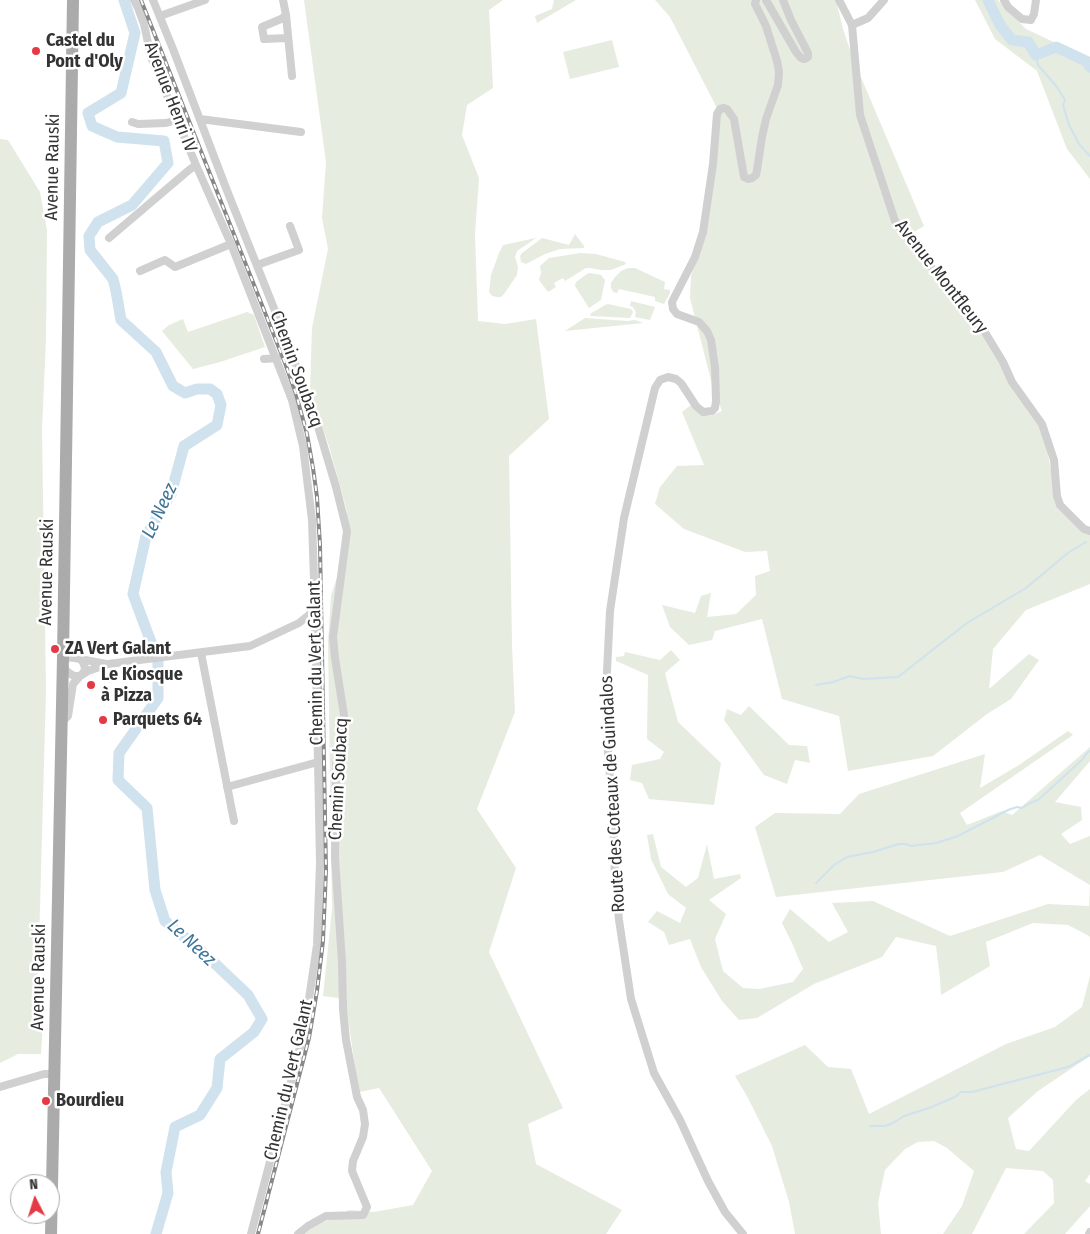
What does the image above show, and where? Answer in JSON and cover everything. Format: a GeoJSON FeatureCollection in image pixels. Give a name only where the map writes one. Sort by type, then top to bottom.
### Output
{"type":"FeatureCollection","features":[{"type":"Feature","properties":{"kind":"main road","name":"Avenue Rauski"},"geometry":{"type":"LineString","coordinates":[[51,1234],[62,722],[73,0]]}},
{"type":"Feature","properties":{"kind":"street","name":"Avenue Henri IV"},"geometry":{"type":"LineString","coordinates":[[134,0],[144,24],[151,57],[196,165]]}},
{"type":"Feature","properties":{"kind":"street","name":"Chemin Soubacq"},"geometry":{"type":"LineString","coordinates":[[153,0],[286,336],[316,420],[336,486],[347,531],[333,637],[344,715],[336,765],[335,858],[345,1032],[357,1097],[363,1110],[365,1124],[363,1137],[353,1161],[352,1171],[367,1207],[363,1215],[326,1216],[298,1234]]}},
{"type":"Feature","properties":{"kind":"street"},"geometry":{"type":"LineString","coordinates":[[160,16],[205,0]]}},
{"type":"Feature","properties":{"kind":"street"},"geometry":{"type":"LineString","coordinates":[[283,0],[292,76]]}},
{"type":"Feature","properties":{"kind":"street","name":"Route des Coteaux de Guindalos"},"geometry":{"type":"LineString","coordinates":[[743,1234],[725,1212],[712,1189],[680,1120],[654,1073],[631,998],[615,880],[613,812],[608,754],[607,671],[610,611],[624,518],[655,388],[660,380],[668,377],[676,379],[681,383],[696,406],[703,412],[712,411],[715,408],[715,367],[711,340],[707,331],[699,322],[677,314],[673,309],[672,302],[695,257],[703,232],[717,114],[720,109],[727,109],[734,119],[744,177],[748,179],[756,175],[766,119],[778,85],[779,72],[766,26],[755,4],[756,0]]}},
{"type":"Feature","properties":{"kind":"street"},"geometry":{"type":"LineString","coordinates":[[766,0],[796,52],[801,58],[805,59],[808,57],[808,53],[790,20],[783,0]]}},
{"type":"Feature","properties":{"kind":"street","name":"Avenue Montfleury"},"geometry":{"type":"LineString","coordinates":[[839,0],[852,25],[860,115],[896,221],[919,253],[980,324],[1003,362],[1012,382],[1042,424],[1054,460],[1057,496],[1060,505],[1084,529],[1090,532]]}},
{"type":"Feature","properties":{"kind":"street"},"geometry":{"type":"LineString","coordinates":[[852,25],[868,18],[884,0]]}},
{"type":"Feature","properties":{"kind":"street"},"geometry":{"type":"LineString","coordinates":[[1004,0],[1008,7],[1022,19],[1031,20],[1036,0]]}},
{"type":"Feature","properties":{"kind":"street"},"geometry":{"type":"LineString","coordinates":[[286,14],[281,19],[262,27],[264,39],[288,38]]}},
{"type":"Feature","properties":{"kind":"street"},"geometry":{"type":"LineString","coordinates":[[200,119],[301,132]]}},
{"type":"Feature","properties":{"kind":"street"},"geometry":{"type":"LineString","coordinates":[[132,122],[138,124],[177,120]]}},
{"type":"Feature","properties":{"kind":"street"},"geometry":{"type":"LineString","coordinates":[[109,238],[196,165]]}},
{"type":"Feature","properties":{"kind":"street","name":"Chemin du Vert Galant"},"geometry":{"type":"LineString","coordinates":[[196,165],[231,244],[292,400],[303,446],[312,520],[320,863],[317,945],[304,1032],[251,1234]]}},
{"type":"Feature","properties":{"kind":"street"},"geometry":{"type":"LineString","coordinates":[[258,265],[299,250],[290,226]]}},
{"type":"Feature","properties":{"kind":"street"},"geometry":{"type":"LineString","coordinates":[[140,271],[165,260],[175,268],[231,244]]}},
{"type":"Feature","properties":{"kind":"street"},"geometry":{"type":"LineString","coordinates":[[264,359],[276,358]]}},
{"type":"Feature","properties":{"kind":"street"},"geometry":{"type":"LineString","coordinates":[[108,664],[80,659],[63,662],[69,674],[80,676],[108,664],[250,646],[299,623],[315,610]]}},
{"type":"Feature","properties":{"kind":"street"},"geometry":{"type":"LineString","coordinates":[[200,653],[234,822]]}},
{"type":"Feature","properties":{"kind":"street"},"geometry":{"type":"LineString","coordinates":[[62,722],[68,716],[73,684],[84,672],[85,668],[80,659]]}},
{"type":"Feature","properties":{"kind":"street"},"geometry":{"type":"LineString","coordinates":[[227,787],[318,762]]}},
{"type":"Feature","properties":{"kind":"street"},"geometry":{"type":"LineString","coordinates":[[0,1087],[44,1074],[55,1074]]}},
{"type":"Feature","properties":{"kind":"shaded area"},"geometry":{"type":"Polygon","coordinates":[[[304,0],[503,0],[489,10],[493,88],[467,105],[462,135],[479,178],[475,234],[478,321],[505,324],[536,319],[549,419],[509,456],[515,712],[477,809],[516,868],[489,952],[563,1108],[528,1124],[536,1164],[622,1210],[606,1234],[304,1234],[349,1210],[374,1212],[413,1205],[432,1171],[379,1088],[359,1092],[345,999],[323,996],[332,909],[328,642],[331,596],[350,536],[346,508],[329,446],[310,391],[312,328],[328,249],[322,218],[326,162],[304,0]]]}},
{"type":"Feature","properties":{"kind":"shaded area"},"geometry":{"type":"Polygon","coordinates":[[[554,0],[576,0],[537,23],[535,16],[552,9],[554,0]]]}},
{"type":"Feature","properties":{"kind":"shaded area"},"geometry":{"type":"Polygon","coordinates":[[[655,0],[836,0],[852,56],[924,226],[911,234],[950,292],[980,328],[1044,434],[1057,501],[1078,525],[1090,527],[1090,584],[1026,610],[993,649],[989,689],[1029,654],[1039,660],[1011,699],[987,714],[933,756],[848,771],[839,716],[782,699],[762,619],[715,631],[712,640],[689,645],[670,627],[662,605],[695,613],[701,596],[711,593],[707,617],[736,614],[756,595],[755,576],[770,571],[767,551],[745,552],[684,529],[655,504],[660,487],[677,466],[704,465],[682,412],[691,405],[710,416],[722,411],[713,388],[690,298],[691,276],[708,222],[718,110],[670,17],[655,0]]]}},
{"type":"Feature","properties":{"kind":"shaded area"},"geometry":{"type":"Polygon","coordinates":[[[975,0],[998,0],[1026,29],[1090,59],[1090,179],[1067,149],[1037,71],[995,39],[975,0]]]}},
{"type":"Feature","properties":{"kind":"shaded area"},"geometry":{"type":"Polygon","coordinates":[[[612,40],[619,67],[570,79],[563,52],[612,40]]]}},
{"type":"Feature","properties":{"kind":"shaded area"},"geometry":{"type":"Polygon","coordinates":[[[0,139],[8,140],[40,192],[47,230],[46,339],[42,429],[46,690],[38,980],[43,1022],[41,1054],[18,1054],[0,1063],[0,139]]]}},
{"type":"Feature","properties":{"kind":"shaded area"},"geometry":{"type":"Polygon","coordinates":[[[575,234],[584,248],[560,249],[526,264],[521,262],[520,256],[522,253],[542,238],[569,245],[575,234]]]}},
{"type":"Feature","properties":{"kind":"shaded area"},"geometry":{"type":"Polygon","coordinates":[[[536,238],[517,251],[515,257],[518,267],[517,275],[504,294],[501,297],[492,296],[489,292],[491,275],[503,245],[536,238]]]}},
{"type":"Feature","properties":{"kind":"shaded area"},"geometry":{"type":"Polygon","coordinates":[[[580,253],[596,254],[625,262],[626,264],[611,270],[586,268],[565,281],[563,278],[554,283],[556,287],[548,292],[539,280],[540,266],[549,258],[580,253]]]}},
{"type":"Feature","properties":{"kind":"shaded area"},"geometry":{"type":"Polygon","coordinates":[[[635,268],[665,282],[664,289],[670,290],[670,293],[664,304],[655,301],[655,297],[619,289],[617,293],[613,292],[611,283],[621,271],[635,268]]]}},
{"type":"Feature","properties":{"kind":"shaded area"},"geometry":{"type":"Polygon","coordinates":[[[590,273],[601,275],[605,280],[601,300],[589,308],[575,286],[576,282],[590,273]]]}},
{"type":"Feature","properties":{"kind":"shaded area"},"geometry":{"type":"Polygon","coordinates":[[[631,301],[655,307],[650,320],[635,317],[636,312],[630,306],[631,301]]]}},
{"type":"Feature","properties":{"kind":"shaded area"},"geometry":{"type":"Polygon","coordinates":[[[608,304],[631,309],[633,312],[630,318],[591,316],[590,314],[608,304]]]}},
{"type":"Feature","properties":{"kind":"shaded area"},"geometry":{"type":"Polygon","coordinates":[[[247,312],[254,315],[265,347],[193,369],[162,331],[169,325],[183,319],[188,332],[247,312]]]}},
{"type":"Feature","properties":{"kind":"shaded area"},"geometry":{"type":"Polygon","coordinates":[[[585,318],[635,320],[643,323],[565,331],[585,318]]]}},
{"type":"Feature","properties":{"kind":"shaded area"},"geometry":{"type":"Polygon","coordinates":[[[671,650],[680,660],[665,673],[678,722],[721,763],[714,805],[649,799],[642,783],[630,780],[632,765],[660,759],[664,752],[647,739],[648,675],[616,661],[616,657],[624,656],[625,652],[660,660],[671,650]]]}},
{"type":"Feature","properties":{"kind":"shaded area"},"geometry":{"type":"Polygon","coordinates":[[[749,706],[789,745],[807,746],[810,763],[795,760],[787,784],[764,775],[724,720],[727,709],[741,715],[749,706]]]}},
{"type":"Feature","properties":{"kind":"shaded area"},"geometry":{"type":"Polygon","coordinates":[[[1068,731],[1073,735],[960,813],[967,825],[1002,811],[1012,815],[1090,747],[1090,761],[1055,802],[1081,807],[1082,820],[1061,834],[1070,844],[1090,836],[1090,885],[1040,855],[1003,872],[776,897],[755,827],[775,813],[840,814],[859,794],[985,754],[980,788],[1019,765],[1068,731]]]}},
{"type":"Feature","properties":{"kind":"shaded area"},"geometry":{"type":"Polygon","coordinates":[[[653,834],[661,867],[686,887],[698,878],[707,844],[714,879],[740,874],[741,878],[709,900],[726,914],[715,939],[723,971],[743,988],[759,989],[793,982],[803,969],[782,923],[790,909],[829,942],[848,932],[832,903],[873,901],[950,936],[1048,904],[1089,906],[1090,885],[1090,938],[1068,925],[1033,923],[986,942],[990,966],[941,995],[936,946],[896,937],[882,957],[814,984],[757,1018],[739,1020],[722,1001],[701,967],[690,939],[669,945],[664,932],[648,922],[657,911],[680,923],[686,908],[668,894],[651,859],[647,835],[653,834]]]}},
{"type":"Feature","properties":{"kind":"shaded area"},"geometry":{"type":"Polygon","coordinates":[[[1090,976],[1090,1056],[1038,1091],[1008,1118],[1016,1149],[1029,1151],[1076,1100],[1090,1089],[1090,1174],[1085,1181],[1090,1184],[1090,1206],[1065,1234],[1024,1234],[1054,1203],[1053,1180],[1043,1171],[1006,1168],[972,1234],[943,1234],[962,1206],[974,1171],[947,1148],[934,1141],[918,1142],[905,1149],[885,1170],[878,1203],[881,1234],[795,1234],[789,1202],[772,1146],[735,1076],[805,1045],[828,1067],[851,1069],[869,1114],[1006,1044],[1055,1027],[1082,1007],[1090,976]]]}},
{"type":"Feature","properties":{"kind":"waterway","name":"Le Neez"},"geometry":{"type":"LineString","coordinates":[[124,0],[135,33],[121,93],[88,113],[92,126],[117,137],[164,141],[168,163],[132,205],[98,222],[89,236],[90,250],[113,279],[121,320],[156,352],[173,386],[185,393],[197,389],[210,389],[217,394],[221,405],[217,425],[184,446],[171,494],[146,536],[133,594],[158,661],[158,698],[119,753],[118,780],[147,808],[155,890],[165,921],[206,955],[248,995],[262,1019],[254,1032],[220,1059],[217,1088],[200,1115],[175,1127],[166,1172],[168,1193],[156,1234]]}},
{"type":"Feature","properties":{"kind":"waterway"},"geometry":{"type":"LineString","coordinates":[[988,0],[1000,25],[1012,40],[1028,42],[1036,55],[1056,47],[1086,61],[1090,67]]}},
{"type":"Feature","properties":{"kind":"waterway"},"geometry":{"type":"LineString","coordinates":[[1036,55],[1038,65],[1057,87],[1065,100],[1063,105],[1069,125],[1079,144],[1090,156]]}},
{"type":"Feature","properties":{"kind":"waterway"},"geometry":{"type":"LineString","coordinates":[[816,685],[850,676],[863,679],[898,677],[967,623],[1026,588],[1069,552],[1086,542]]}},
{"type":"Feature","properties":{"kind":"waterway"},"geometry":{"type":"LineString","coordinates":[[816,883],[834,865],[847,857],[899,844],[911,846],[936,843],[958,836],[1008,810],[1017,807],[1022,808],[1038,800],[1090,751]]}},
{"type":"Feature","properties":{"kind":"waterway"},"geometry":{"type":"LineString","coordinates":[[870,1126],[885,1126],[904,1116],[955,1097],[961,1092],[972,1092],[1068,1067],[1090,1055]]}},
{"type":"Feature","properties":{"kind":"railway"},"geometry":{"type":"LineString","coordinates":[[141,0],[296,394],[307,434],[317,497],[320,545],[326,870],[323,941],[309,1038],[258,1234]]}},
{"type":"Feature","properties":{"kind":"place","name":"Castel du Pont d'Oly"},"geometry":{"type":"Point","coordinates":[36,51]}},
{"type":"Feature","properties":{"kind":"place","name":"ZA Vert Galant"},"geometry":{"type":"Point","coordinates":[55,649]}},
{"type":"Feature","properties":{"kind":"place","name":"Le Kiosque à Pizza"},"geometry":{"type":"Point","coordinates":[91,685]}},
{"type":"Feature","properties":{"kind":"place","name":"Parquets 64"},"geometry":{"type":"Point","coordinates":[103,720]}},
{"type":"Feature","properties":{"kind":"place","name":"Bourdieu"},"geometry":{"type":"Point","coordinates":[46,1101]}}]}
